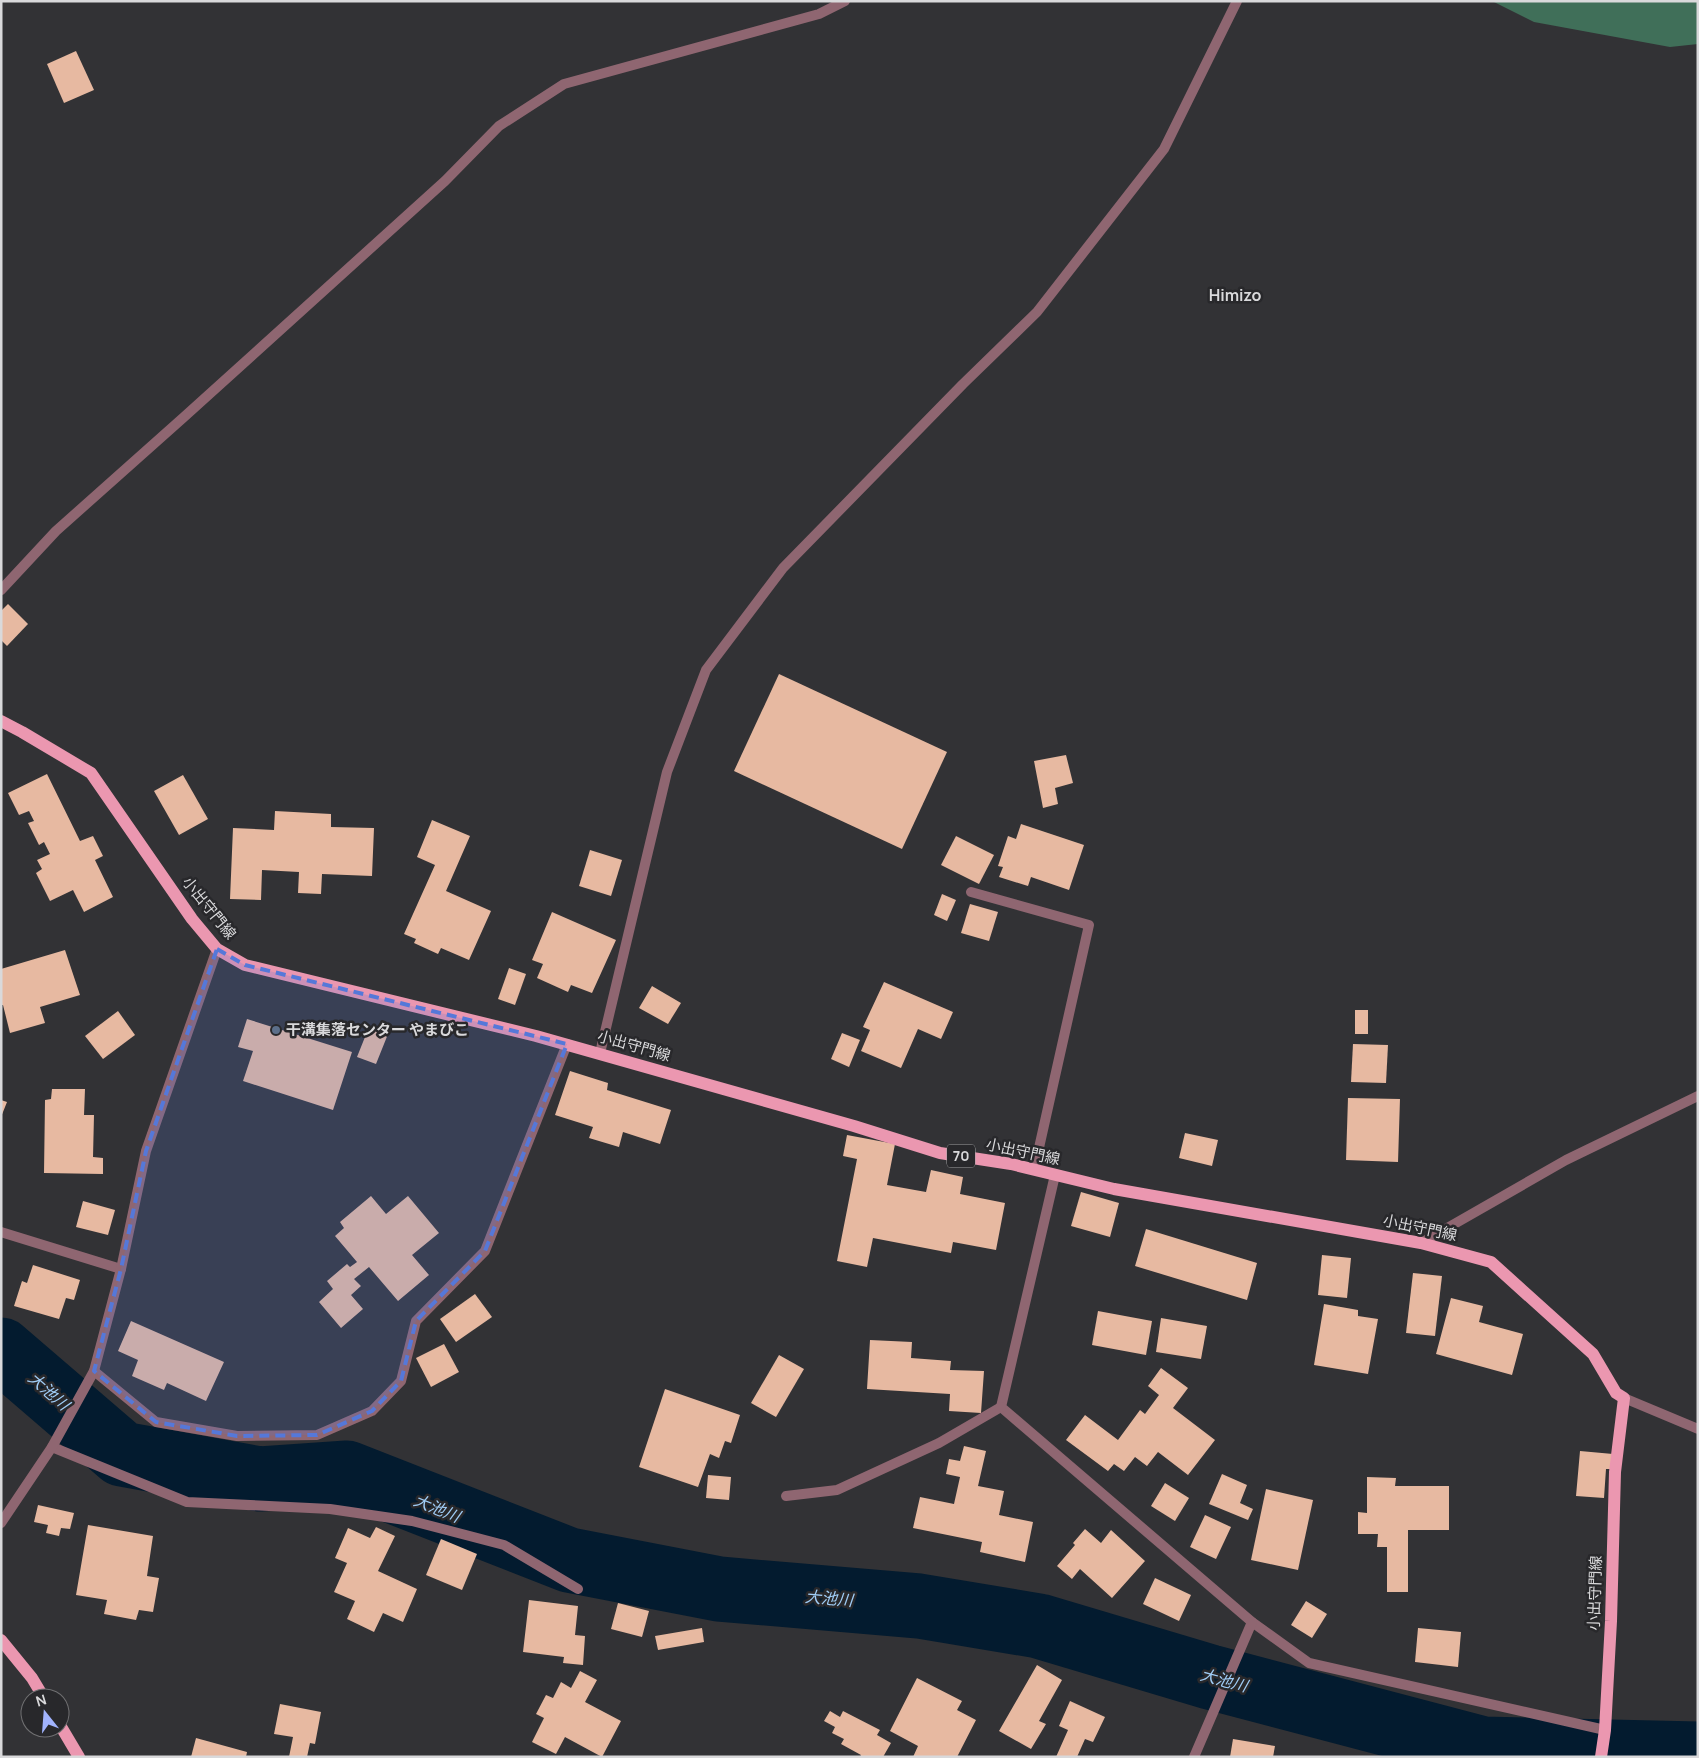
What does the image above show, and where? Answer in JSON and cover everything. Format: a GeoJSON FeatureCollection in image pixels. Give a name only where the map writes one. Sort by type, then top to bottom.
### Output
{"type":"FeatureCollection","features":[{"type":"Feature","properties":{"kind":"main road","name":"小出守門線"},"geometry":{"type":"LineString","coordinates":[[1,721],[91,773],[167,883],[217,949],[245,965],[568,1044],[854,1126],[940,1153],[1011,1164],[1114,1189],[1421,1243],[1490,1262],[1593,1354],[1616,1393],[1624,1398],[1615,1472],[1611,1621],[1602,1757]]}},
{"type":"Feature","properties":{"kind":"main road"},"geometry":{"type":"LineString","coordinates":[[1,1640],[38,1688]]}},
{"type":"Feature","properties":{"kind":"main road"},"geometry":{"type":"LineString","coordinates":[[67,1738],[78,1757]]}},
{"type":"Feature","properties":{"kind":"street"},"geometry":{"type":"LineString","coordinates":[[1,590],[56,530],[445,181],[499,126],[564,84],[818,14],[845,1]]}},
{"type":"Feature","properties":{"kind":"street"},"geometry":{"type":"LineString","coordinates":[[600,1053],[667,772],[706,670],[783,568],[1037,312],[1164,149],[1237,1]]}},
{"type":"Feature","properties":{"kind":"street"},"geometry":{"type":"LineString","coordinates":[[971,892],[1088,924],[1034,1170]]}},
{"type":"Feature","properties":{"kind":"street"},"geometry":{"type":"LineString","coordinates":[[1,1523],[52,1447],[94,1371],[121,1269],[146,1151],[217,949]]}},
{"type":"Feature","properties":{"kind":"street"},"geometry":{"type":"LineString","coordinates":[[94,1371],[156,1422],[237,1436],[316,1435],[372,1411],[401,1381],[416,1321],[485,1251],[568,1044]]}},
{"type":"Feature","properties":{"kind":"street"},"geometry":{"type":"LineString","coordinates":[[1421,1243],[1566,1160],[1698,1096]]}},
{"type":"Feature","properties":{"kind":"street"},"geometry":{"type":"LineString","coordinates":[[786,1496],[837,1490],[939,1443],[1000,1407],[1055,1175]]}},
{"type":"Feature","properties":{"kind":"street"},"geometry":{"type":"LineString","coordinates":[[1,1232],[121,1269]]}},
{"type":"Feature","properties":{"kind":"street"},"geometry":{"type":"LineString","coordinates":[[1624,1398],[1698,1429]]}},
{"type":"Feature","properties":{"kind":"street"},"geometry":{"type":"LineString","coordinates":[[1000,1407],[1252,1622],[1309,1663],[1605,1730]]}},
{"type":"Feature","properties":{"kind":"street"},"geometry":{"type":"LineString","coordinates":[[52,1447],[187,1502],[330,1509],[412,1521],[504,1545],[578,1589]]}},
{"type":"Feature","properties":{"kind":"street"},"geometry":{"type":"LineString","coordinates":[[1194,1757],[1252,1622]]}},
{"type":"Feature","properties":{"kind":"highlighted area"},"geometry":{"type":"Polygon","coordinates":[[[217,949],[245,965],[567,1044],[485,1251],[416,1321],[401,1381],[372,1411],[317,1435],[237,1436],[156,1422],[94,1371],[121,1269],[146,1151],[217,949]]]}},
{"type":"Feature","properties":{"kind":"green space"},"geometry":{"type":"Polygon","coordinates":[[[1492,1],[1698,1],[1698,44],[1670,47],[1534,22],[1492,1]]]}},
{"type":"Feature","properties":{"kind":"building"},"geometry":{"type":"Polygon","coordinates":[[[76,51],[94,90],[64,103],[47,64],[76,51]]]}},
{"type":"Feature","properties":{"kind":"building"},"geometry":{"type":"Polygon","coordinates":[[[8,604],[28,624],[7,646],[1,640],[1,611],[8,604]]]}},
{"type":"Feature","properties":{"kind":"building"},"geometry":{"type":"Polygon","coordinates":[[[779,674],[947,752],[902,849],[734,771],[779,674]]]}},
{"type":"Feature","properties":{"kind":"building"},"geometry":{"type":"Polygon","coordinates":[[[1066,755],[1073,783],[1055,788],[1058,804],[1043,808],[1034,761],[1066,755]]]}},
{"type":"Feature","properties":{"kind":"building"},"geometry":{"type":"Polygon","coordinates":[[[47,774],[80,841],[93,836],[103,856],[95,860],[113,897],[84,912],[73,890],[50,901],[36,873],[42,869],[37,860],[50,854],[44,842],[39,845],[28,823],[34,821],[29,811],[19,815],[8,793],[47,774]]]}},
{"type":"Feature","properties":{"kind":"building"},"geometry":{"type":"Polygon","coordinates":[[[183,775],[208,819],[179,835],[154,791],[183,775]]]}},
{"type":"Feature","properties":{"kind":"building"},"geometry":{"type":"Polygon","coordinates":[[[275,811],[331,814],[331,827],[374,828],[372,876],[322,874],[321,894],[298,893],[299,872],[262,870],[261,900],[230,899],[233,828],[274,830],[275,811]]]}},
{"type":"Feature","properties":{"kind":"building"},"geometry":{"type":"Polygon","coordinates":[[[432,820],[470,836],[446,891],[491,911],[469,960],[441,948],[438,954],[414,943],[416,939],[404,934],[435,865],[417,857],[432,820]]]}},
{"type":"Feature","properties":{"kind":"building"},"geometry":{"type":"Polygon","coordinates":[[[1021,824],[1084,845],[1069,890],[1031,877],[1028,886],[999,877],[1003,867],[998,866],[1008,836],[1016,839],[1021,824]]]}},
{"type":"Feature","properties":{"kind":"building"},"geometry":{"type":"Polygon","coordinates":[[[956,836],[994,855],[979,884],[941,865],[956,836]]]}},
{"type":"Feature","properties":{"kind":"building"},"geometry":{"type":"Polygon","coordinates":[[[590,850],[622,860],[611,896],[579,886],[590,850]]]}},
{"type":"Feature","properties":{"kind":"building"},"geometry":{"type":"Polygon","coordinates":[[[942,894],[956,900],[947,921],[934,915],[942,894]]]}},
{"type":"Feature","properties":{"kind":"building"},"geometry":{"type":"Polygon","coordinates":[[[970,904],[998,912],[989,941],[961,933],[970,904]]]}},
{"type":"Feature","properties":{"kind":"building"},"geometry":{"type":"Polygon","coordinates":[[[552,912],[616,940],[592,993],[571,985],[568,992],[537,978],[543,964],[532,960],[552,912]]]}},
{"type":"Feature","properties":{"kind":"building"},"geometry":{"type":"Polygon","coordinates":[[[65,950],[80,995],[40,1007],[45,1023],[10,1033],[3,1005],[1,1005],[1,969],[65,950]]]}},
{"type":"Feature","properties":{"kind":"building"},"geometry":{"type":"Polygon","coordinates":[[[509,968],[526,974],[515,1005],[498,999],[509,968]]]}},
{"type":"Feature","properties":{"kind":"building"},"geometry":{"type":"Polygon","coordinates":[[[884,982],[953,1012],[941,1039],[918,1029],[901,1068],[861,1051],[870,1030],[863,1027],[884,982]]]}},
{"type":"Feature","properties":{"kind":"building"},"geometry":{"type":"Polygon","coordinates":[[[652,986],[681,1003],[668,1024],[639,1008],[652,986]]]}},
{"type":"Feature","properties":{"kind":"building"},"geometry":{"type":"Polygon","coordinates":[[[1355,1010],[1368,1010],[1368,1034],[1355,1034],[1355,1010]]]}},
{"type":"Feature","properties":{"kind":"building"},"geometry":{"type":"Polygon","coordinates":[[[118,1011],[135,1035],[103,1059],[85,1036],[118,1011]]]}},
{"type":"Feature","properties":{"kind":"building"},"geometry":{"type":"Polygon","coordinates":[[[247,1019],[352,1052],[333,1110],[243,1081],[253,1051],[238,1047],[247,1019]]]}},
{"type":"Feature","properties":{"kind":"building"},"geometry":{"type":"Polygon","coordinates":[[[369,1027],[388,1034],[376,1064],[357,1057],[369,1027]]]}},
{"type":"Feature","properties":{"kind":"building"},"geometry":{"type":"Polygon","coordinates":[[[842,1033],[860,1040],[849,1067],[831,1059],[842,1033]]]}},
{"type":"Feature","properties":{"kind":"building"},"geometry":{"type":"Polygon","coordinates":[[[1353,1044],[1388,1045],[1386,1083],[1351,1082],[1353,1044]]]}},
{"type":"Feature","properties":{"kind":"building"},"geometry":{"type":"Polygon","coordinates":[[[570,1071],[608,1083],[607,1090],[671,1110],[660,1144],[623,1132],[619,1147],[589,1138],[593,1127],[555,1115],[570,1071]]]}},
{"type":"Feature","properties":{"kind":"building"},"geometry":{"type":"Polygon","coordinates":[[[52,1089],[85,1089],[84,1115],[94,1115],[93,1157],[103,1158],[103,1174],[44,1173],[45,1100],[51,1099],[52,1089]]]}},
{"type":"Feature","properties":{"kind":"building"},"geometry":{"type":"Polygon","coordinates":[[[1348,1098],[1400,1099],[1398,1162],[1346,1160],[1348,1098]]]}},
{"type":"Feature","properties":{"kind":"building"},"geometry":{"type":"Polygon","coordinates":[[[1,1100],[7,1102],[1,1117],[1,1100]]]}},
{"type":"Feature","properties":{"kind":"building"},"geometry":{"type":"Polygon","coordinates":[[[1185,1133],[1218,1140],[1212,1166],[1179,1158],[1185,1133]]]}},
{"type":"Feature","properties":{"kind":"building"},"geometry":{"type":"Polygon","coordinates":[[[847,1135],[895,1144],[887,1185],[926,1192],[931,1170],[963,1177],[960,1194],[1005,1203],[996,1250],[953,1242],[951,1253],[873,1238],[867,1267],[837,1261],[857,1159],[843,1156],[847,1135]]]}},
{"type":"Feature","properties":{"kind":"building"},"geometry":{"type":"Polygon","coordinates":[[[1081,1192],[1119,1203],[1110,1237],[1071,1226],[1081,1192]]]}},
{"type":"Feature","properties":{"kind":"building"},"geometry":{"type":"Polygon","coordinates":[[[371,1196],[386,1214],[408,1196],[439,1233],[412,1255],[429,1275],[398,1301],[369,1267],[354,1279],[361,1286],[351,1295],[363,1309],[341,1328],[319,1302],[333,1289],[327,1281],[347,1264],[350,1267],[357,1262],[335,1236],[344,1228],[340,1222],[371,1196]]]}},
{"type":"Feature","properties":{"kind":"building"},"geometry":{"type":"Polygon","coordinates":[[[83,1201],[115,1210],[108,1235],[76,1227],[83,1201]]]}},
{"type":"Feature","properties":{"kind":"building"},"geometry":{"type":"Polygon","coordinates":[[[1146,1229],[1257,1263],[1247,1300],[1135,1266],[1146,1229]]]}},
{"type":"Feature","properties":{"kind":"building"},"geometry":{"type":"Polygon","coordinates":[[[1322,1255],[1351,1258],[1347,1298],[1318,1295],[1322,1255]]]}},
{"type":"Feature","properties":{"kind":"building"},"geometry":{"type":"Polygon","coordinates":[[[33,1265],[80,1280],[74,1300],[66,1298],[59,1319],[14,1306],[22,1281],[27,1283],[33,1265]]]}},
{"type":"Feature","properties":{"kind":"building"},"geometry":{"type":"Polygon","coordinates":[[[1413,1273],[1442,1276],[1435,1336],[1406,1333],[1413,1273]]]}},
{"type":"Feature","properties":{"kind":"building"},"geometry":{"type":"Polygon","coordinates":[[[475,1294],[492,1317],[456,1342],[440,1319],[475,1294]]]}},
{"type":"Feature","properties":{"kind":"building"},"geometry":{"type":"Polygon","coordinates":[[[1451,1298],[1483,1306],[1479,1322],[1523,1334],[1512,1375],[1436,1354],[1451,1298]]]}},
{"type":"Feature","properties":{"kind":"building"},"geometry":{"type":"Polygon","coordinates":[[[1324,1304],[1358,1310],[1358,1316],[1378,1319],[1368,1374],[1314,1365],[1324,1304]]]}},
{"type":"Feature","properties":{"kind":"building"},"geometry":{"type":"Polygon","coordinates":[[[1098,1311],[1152,1321],[1146,1355],[1092,1345],[1098,1311]]]}},
{"type":"Feature","properties":{"kind":"building"},"geometry":{"type":"Polygon","coordinates":[[[1161,1318],[1207,1326],[1201,1359],[1156,1352],[1161,1318]]]}},
{"type":"Feature","properties":{"kind":"building"},"geometry":{"type":"Polygon","coordinates":[[[131,1321],[224,1362],[206,1401],[167,1383],[164,1390],[132,1376],[138,1360],[118,1351],[131,1321]]]}},
{"type":"Feature","properties":{"kind":"building"},"geometry":{"type":"Polygon","coordinates":[[[870,1340],[912,1342],[911,1358],[951,1361],[950,1370],[984,1371],[981,1413],[949,1411],[950,1394],[867,1389],[870,1340]]]}},
{"type":"Feature","properties":{"kind":"building"},"geometry":{"type":"Polygon","coordinates":[[[444,1344],[459,1372],[431,1387],[416,1358],[444,1344]]]}},
{"type":"Feature","properties":{"kind":"building"},"geometry":{"type":"Polygon","coordinates":[[[779,1355],[804,1369],[776,1417],[751,1403],[779,1355]]]}},
{"type":"Feature","properties":{"kind":"building"},"geometry":{"type":"Polygon","coordinates":[[[1161,1368],[1188,1388],[1173,1408],[1215,1440],[1188,1475],[1158,1452],[1147,1466],[1135,1457],[1124,1471],[1114,1464],[1108,1471],[1066,1440],[1085,1415],[1118,1440],[1140,1410],[1145,1414],[1159,1395],[1148,1386],[1161,1368]]]}},
{"type":"Feature","properties":{"kind":"building"},"geometry":{"type":"Polygon","coordinates":[[[665,1389],[740,1415],[731,1443],[725,1441],[719,1458],[710,1454],[698,1487],[639,1467],[665,1389]]]}},
{"type":"Feature","properties":{"kind":"building"},"geometry":{"type":"Polygon","coordinates":[[[964,1446],[986,1451],[978,1486],[1004,1491],[999,1515],[1033,1522],[1025,1562],[980,1552],[982,1542],[913,1528],[920,1497],[954,1504],[960,1477],[946,1474],[949,1459],[960,1461],[964,1446]]]}},
{"type":"Feature","properties":{"kind":"building"},"geometry":{"type":"Polygon","coordinates":[[[1580,1451],[1613,1454],[1612,1469],[1606,1469],[1604,1498],[1576,1496],[1580,1451]]]}},
{"type":"Feature","properties":{"kind":"building"},"geometry":{"type":"Polygon","coordinates":[[[1222,1474],[1247,1485],[1240,1503],[1253,1509],[1248,1520],[1209,1504],[1222,1474]]]}},
{"type":"Feature","properties":{"kind":"building"},"geometry":{"type":"Polygon","coordinates":[[[708,1475],[731,1477],[729,1500],[706,1498],[708,1475]]]}},
{"type":"Feature","properties":{"kind":"building"},"geometry":{"type":"Polygon","coordinates":[[[1367,1477],[1396,1478],[1395,1486],[1449,1486],[1449,1530],[1408,1530],[1408,1592],[1387,1592],[1387,1547],[1377,1547],[1378,1534],[1358,1534],[1358,1512],[1367,1513],[1367,1477]]]}},
{"type":"Feature","properties":{"kind":"building"},"geometry":{"type":"Polygon","coordinates":[[[1165,1483],[1189,1498],[1175,1521],[1151,1506],[1165,1483]]]}},
{"type":"Feature","properties":{"kind":"building"},"geometry":{"type":"Polygon","coordinates":[[[1266,1489],[1313,1500],[1298,1570],[1251,1560],[1266,1489]]]}},
{"type":"Feature","properties":{"kind":"building"},"geometry":{"type":"Polygon","coordinates":[[[38,1505],[74,1513],[70,1529],[61,1528],[59,1536],[46,1533],[48,1525],[34,1522],[38,1505]]]}},
{"type":"Feature","properties":{"kind":"building"},"geometry":{"type":"Polygon","coordinates":[[[1205,1515],[1231,1527],[1216,1559],[1190,1547],[1205,1515]]]}},
{"type":"Feature","properties":{"kind":"building"},"geometry":{"type":"Polygon","coordinates":[[[88,1525],[153,1536],[147,1576],[159,1578],[153,1612],[139,1610],[136,1620],[104,1614],[107,1600],[76,1595],[88,1525]]]}},
{"type":"Feature","properties":{"kind":"building"},"geometry":{"type":"Polygon","coordinates":[[[376,1527],[395,1536],[378,1571],[417,1589],[403,1622],[383,1613],[374,1632],[347,1619],[355,1601],[334,1592],[347,1563],[335,1558],[348,1528],[370,1538],[376,1527]]]}},
{"type":"Feature","properties":{"kind":"building"},"geometry":{"type":"Polygon","coordinates":[[[1085,1529],[1101,1543],[1111,1530],[1145,1561],[1112,1598],[1080,1569],[1072,1579],[1057,1566],[1075,1545],[1073,1543],[1085,1529]]]}},
{"type":"Feature","properties":{"kind":"building"},"geometry":{"type":"Polygon","coordinates":[[[441,1539],[477,1554],[462,1590],[426,1575],[441,1539]]]}},
{"type":"Feature","properties":{"kind":"building"},"geometry":{"type":"Polygon","coordinates":[[[1155,1578],[1191,1595],[1179,1621],[1143,1604],[1155,1578]]]}},
{"type":"Feature","properties":{"kind":"building"},"geometry":{"type":"Polygon","coordinates":[[[529,1600],[578,1606],[575,1635],[585,1636],[583,1665],[563,1663],[564,1657],[523,1652],[529,1600]]]}},
{"type":"Feature","properties":{"kind":"building"},"geometry":{"type":"Polygon","coordinates":[[[1306,1601],[1327,1614],[1312,1638],[1291,1625],[1306,1601]]]}},
{"type":"Feature","properties":{"kind":"building"},"geometry":{"type":"Polygon","coordinates":[[[618,1603],[649,1611],[642,1637],[611,1629],[618,1603]]]}},
{"type":"Feature","properties":{"kind":"building"},"geometry":{"type":"Polygon","coordinates":[[[702,1628],[704,1642],[658,1650],[655,1636],[702,1628]]]}},
{"type":"Feature","properties":{"kind":"building"},"geometry":{"type":"Polygon","coordinates":[[[1418,1628],[1461,1632],[1458,1667],[1415,1662],[1418,1628]]]}},
{"type":"Feature","properties":{"kind":"building"},"geometry":{"type":"Polygon","coordinates":[[[1037,1665],[1062,1680],[1039,1721],[1046,1724],[1031,1749],[999,1731],[1037,1665]]]}},
{"type":"Feature","properties":{"kind":"building"},"geometry":{"type":"Polygon","coordinates":[[[580,1671],[597,1680],[585,1702],[621,1721],[602,1757],[565,1737],[556,1754],[532,1742],[544,1718],[536,1714],[546,1695],[553,1698],[561,1682],[571,1688],[580,1671]]]}},
{"type":"Feature","properties":{"kind":"building"},"geometry":{"type":"Polygon","coordinates":[[[917,1678],[962,1701],[957,1710],[976,1720],[957,1757],[913,1757],[918,1746],[890,1731],[917,1678]]]}},
{"type":"Feature","properties":{"kind":"building"},"geometry":{"type":"Polygon","coordinates":[[[1070,1701],[1105,1717],[1093,1742],[1085,1739],[1077,1757],[1056,1757],[1068,1730],[1059,1726],[1070,1701]]]}},
{"type":"Feature","properties":{"kind":"building"},"geometry":{"type":"Polygon","coordinates":[[[280,1704],[321,1712],[315,1744],[310,1743],[307,1757],[289,1757],[293,1737],[274,1734],[280,1704]]]}},
{"type":"Feature","properties":{"kind":"building"},"geometry":{"type":"Polygon","coordinates":[[[830,1711],[840,1717],[843,1711],[880,1730],[877,1735],[891,1743],[883,1757],[860,1757],[861,1755],[841,1744],[844,1739],[832,1733],[835,1727],[824,1721],[830,1711]]]}},
{"type":"Feature","properties":{"kind":"building"},"geometry":{"type":"Polygon","coordinates":[[[196,1738],[247,1752],[246,1757],[191,1757],[196,1738]]]}},
{"type":"Feature","properties":{"kind":"building"},"geometry":{"type":"Polygon","coordinates":[[[1233,1739],[1275,1746],[1273,1757],[1230,1757],[1233,1739]]]}},
{"type":"Feature","properties":{"kind":"waterway","name":"大池川"},"geometry":{"type":"LineString","coordinates":[[1,1350],[122,1454],[260,1479],[347,1473],[569,1560],[719,1589],[919,1606],[1039,1626],[1210,1677],[1483,1749],[1698,1754]]}},
{"type":"Feature","properties":{"kind":"place","name":"干溝集落センター やまびこ"},"geometry":{"type":"Point","coordinates":[276,1030]}},
{"type":"Feature","properties":{"kind":"district","name":"Himizo"},"geometry":{"type":"Point","coordinates":[1235,295]}}]}
